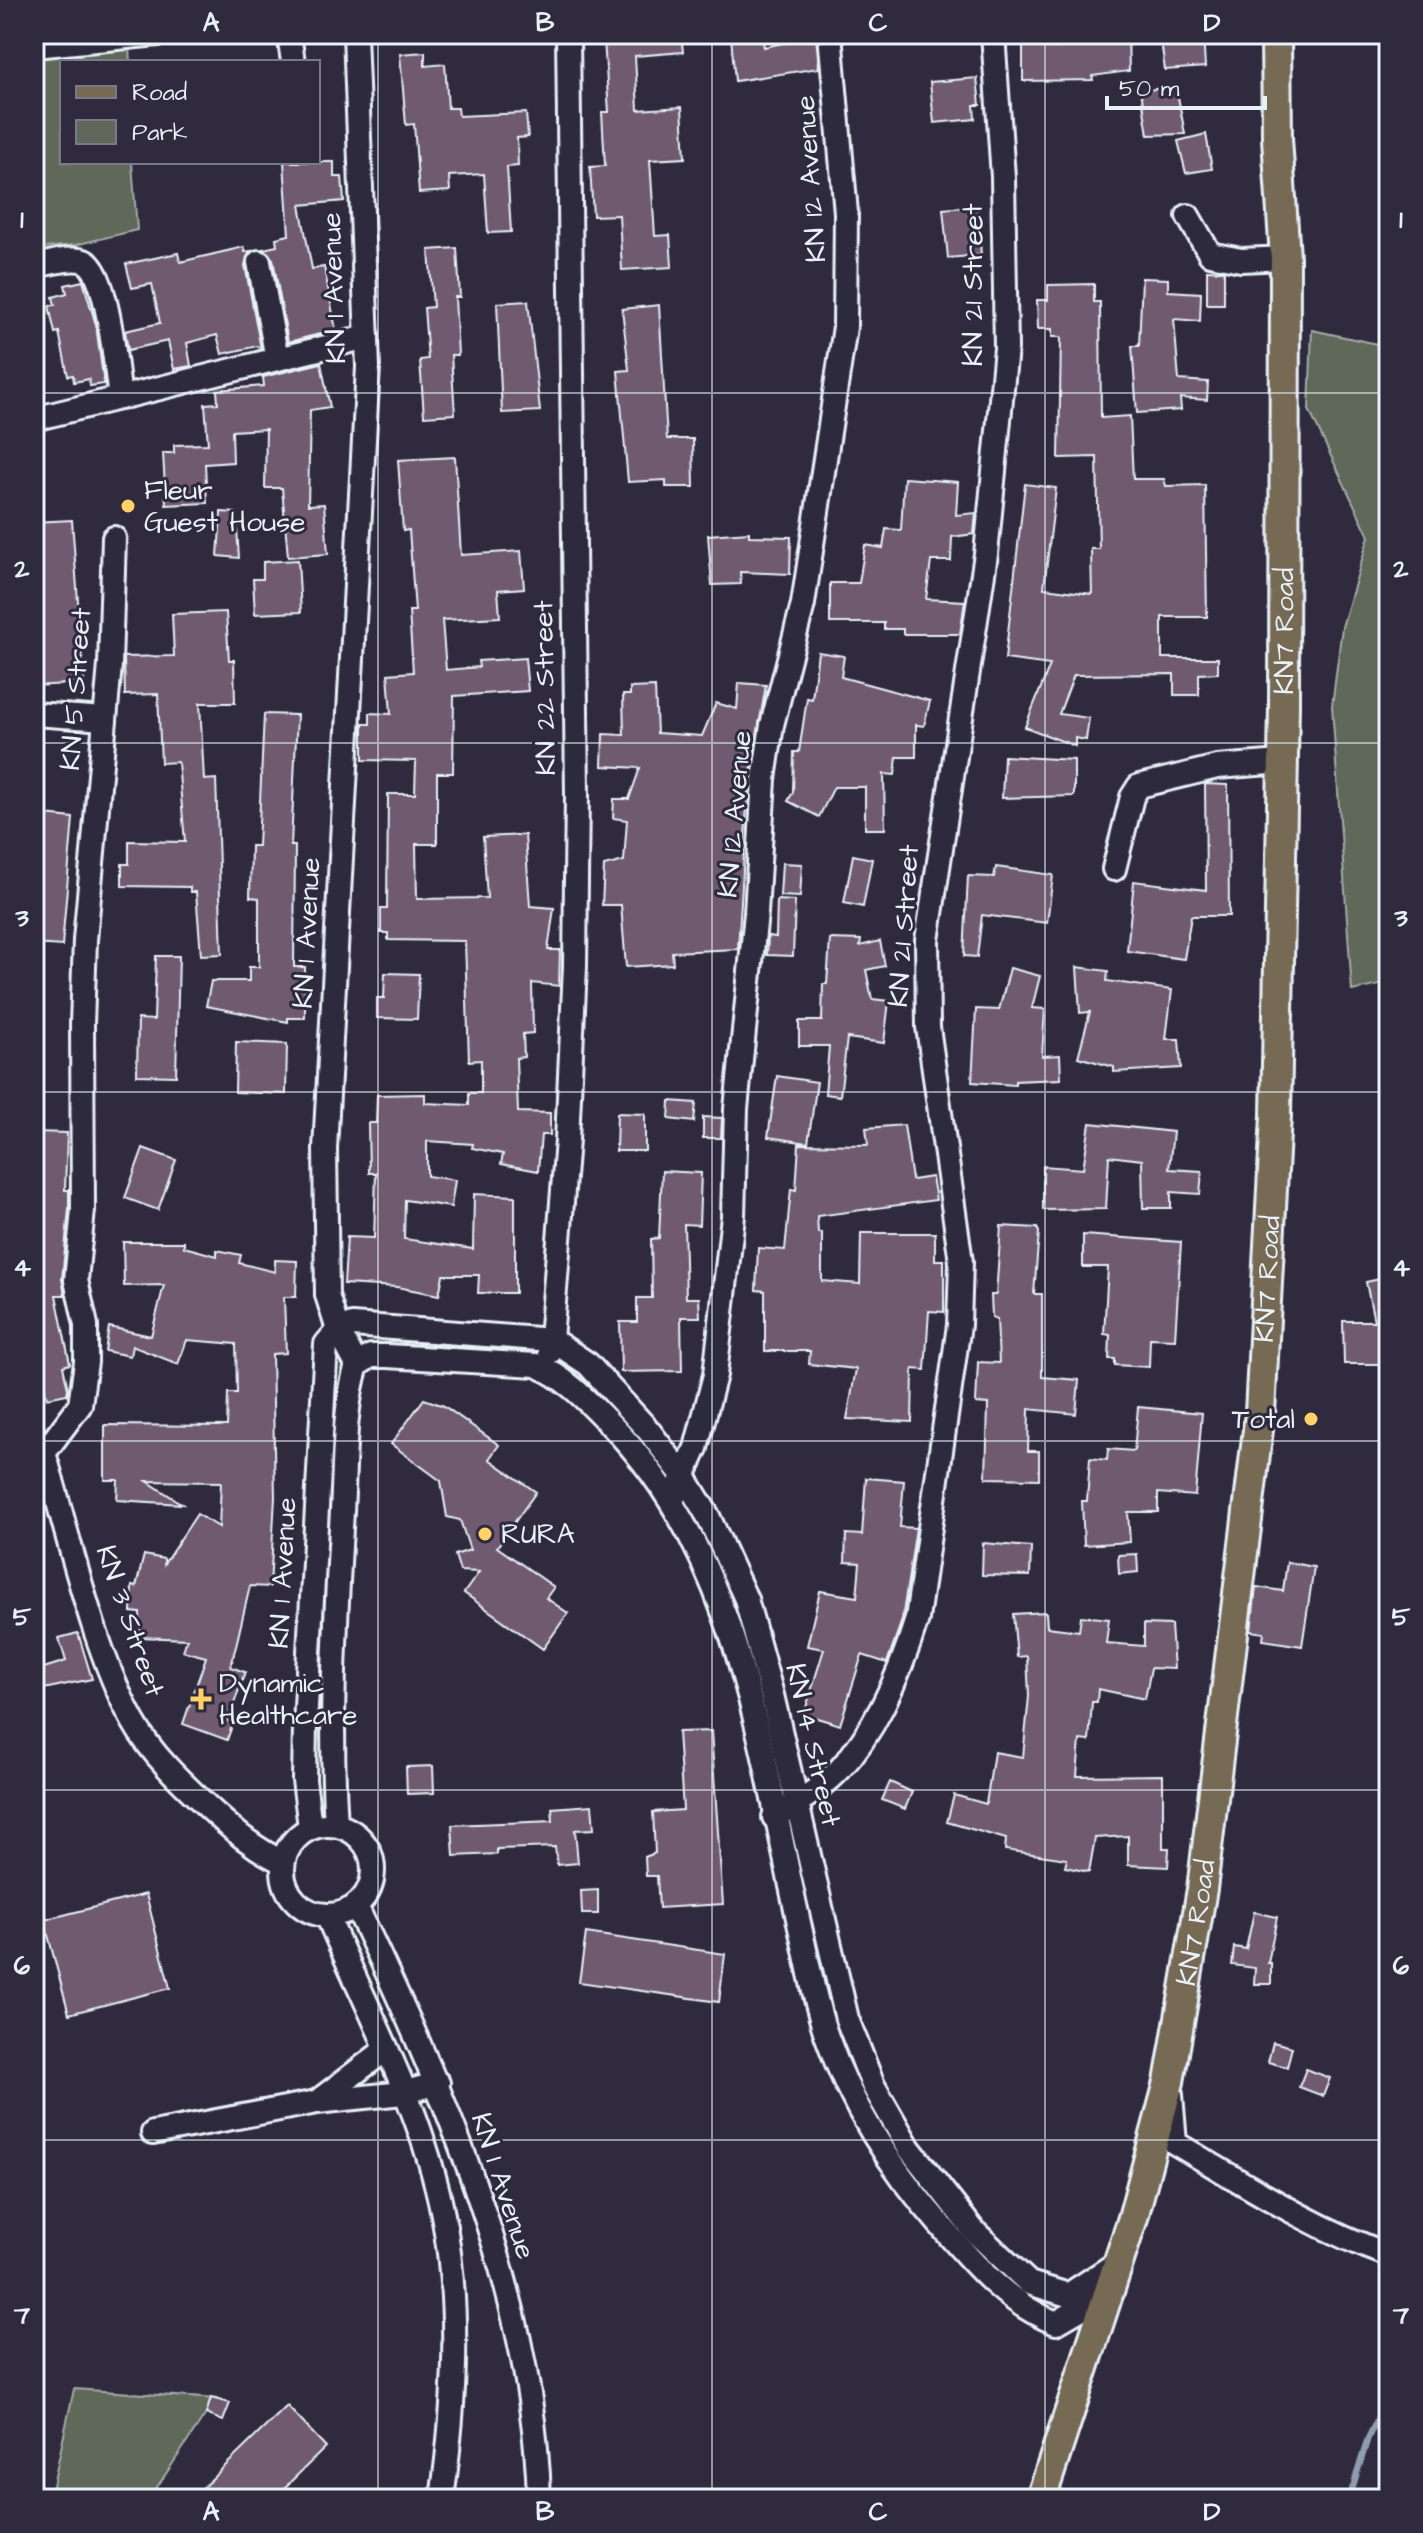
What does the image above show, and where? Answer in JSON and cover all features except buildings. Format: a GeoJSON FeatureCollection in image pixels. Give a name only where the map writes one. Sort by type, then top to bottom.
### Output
{"type":"FeatureCollection","features":[{"type":"Feature","properties":{"kind":"main road","name":"KN7 Road"},"geometry":{"type":"LineString","coordinates":[[1041,2499],[1111,2291],[1169,2082],[1202,1889],[1260,1413],[1276,1115],[1283,762],[1285,258],[1277,138],[1276,34]]}},
{"type":"Feature","properties":{"kind":"street"},"geometry":{"type":"LineString","coordinates":[[34,46],[158,34]]}},
{"type":"Feature","properties":{"kind":"street"},"geometry":{"type":"LineString","coordinates":[[289,34],[293,60]]}},
{"type":"Feature","properties":{"kind":"street","name":"KN 1 Avenue"},"geometry":{"type":"LineString","coordinates":[[310,1827],[304,1780],[305,1725],[324,1350],[338,1330],[327,1295],[325,1269],[325,1149],[367,337],[355,34]]}},
{"type":"Feature","properties":{"kind":"street","name":"KN 22 Street"},"geometry":{"type":"LineString","coordinates":[[547,1369],[552,1340],[567,1140],[576,841],[568,34]]}},
{"type":"Feature","properties":{"kind":"street","name":"KN 12 Avenue"},"geometry":{"type":"LineString","coordinates":[[672,1501],[685,1478],[709,1403],[733,1216],[737,1095],[756,913],[764,779],[772,725],[803,604],[845,327],[846,213],[830,34]]}},
{"type":"Feature","properties":{"kind":"street","name":"KN 21 Street"},"geometry":{"type":"LineString","coordinates":[[774,1817],[840,1769],[879,1711],[906,1655],[917,1619],[959,1325],[961,1262],[928,1027],[927,955],[940,836],[986,554],[1006,348],[1003,177],[993,34]]}},
{"type":"Feature","properties":{"kind":"street"},"geometry":{"type":"LineString","coordinates":[[1188,216],[1210,254],[1241,260],[1285,258]]}},
{"type":"Feature","properties":{"kind":"street"},"geometry":{"type":"LineString","coordinates":[[34,266],[80,259],[92,265],[101,282],[120,398]]}},
{"type":"Feature","properties":{"kind":"street"},"geometry":{"type":"LineString","coordinates":[[259,262],[277,359]]}},
{"type":"Feature","properties":{"kind":"street"},"geometry":{"type":"LineString","coordinates":[[34,419],[367,337]]}},
{"type":"Feature","properties":{"kind":"street","name":"KN 5 Street"},"geometry":{"type":"LineString","coordinates":[[39,1444],[80,1405],[86,1362],[86,1325],[76,1280],[83,1210],[82,1024],[105,719],[114,538]]}},
{"type":"Feature","properties":{"kind":"street"},"geometry":{"type":"LineString","coordinates":[[34,714],[105,719]]}},
{"type":"Feature","properties":{"kind":"street"},"geometry":{"type":"LineString","coordinates":[[1114,869],[1132,797],[1139,786],[1217,767],[1283,762]]}},
{"type":"Feature","properties":{"kind":"street","name":"KN 14 Street"},"geometry":{"type":"LineString","coordinates":[[338,1330],[352,1325],[552,1340],[588,1364],[649,1431],[685,1478],[708,1516],[746,1599],[847,2019],[873,2085],[909,2148],[974,2231],[1029,2283],[1068,2295],[1120,2261]]}},
{"type":"Feature","properties":{"kind":"street"},"geometry":{"type":"LineString","coordinates":[[338,1330],[357,1365]]}},
{"type":"Feature","properties":{"kind":"street","name":"KN 14 Street"},"geometry":{"type":"LineString","coordinates":[[357,1365],[371,1356],[387,1356],[514,1361],[547,1369],[575,1389],[631,1445],[672,1501],[710,1576],[724,1612],[751,1704],[774,1817],[826,2034],[853,2102],[894,2168],[961,2250],[996,2286],[1028,2310],[1056,2323],[1111,2291]]}},
{"type":"Feature","properties":{"kind":"street","name":"KN 1 Avenue"},"geometry":{"type":"LineString","coordinates":[[336,1825],[332,1711],[335,1630],[350,1407],[357,1365]]}},
{"type":"Feature","properties":{"kind":"street","name":"KN 3 Street"},"geometry":{"type":"LineString","coordinates":[[39,1444],[106,1657],[134,1723],[188,1788],[260,1851],[283,1862]]}},
{"type":"Feature","properties":{"kind":"street"},"geometry":{"type":"LineString","coordinates":[[336,1825],[361,1838],[374,1866],[366,1895],[356,1906],[327,1915],[312,1912],[288,1892],[283,1862],[288,1847],[310,1827],[336,1825]]}},
{"type":"Feature","properties":{"kind":"street","name":"KN 1 Avenue"},"geometry":{"type":"LineString","coordinates":[[356,1906],[438,2083],[476,2193],[523,2358],[532,2412],[539,2499]]}},
{"type":"Feature","properties":{"kind":"street"},"geometry":{"type":"LineString","coordinates":[[327,1915],[403,2093],[443,2215],[455,2331],[453,2414],[442,2499]]}},
{"type":"Feature","properties":{"kind":"street"},"geometry":{"type":"LineString","coordinates":[[317,2102],[385,2050]]}},
{"type":"Feature","properties":{"kind":"street"},"geometry":{"type":"LineString","coordinates":[[1169,2082],[1175,2143],[1299,2217],[1389,2255]]}},
{"type":"Feature","properties":{"kind":"street"},"geometry":{"type":"LineString","coordinates":[[153,2133],[317,2102],[403,2093],[438,2083]]}},
{"type":"Feature","properties":{"kind":"green space"},"geometry":{"type":"Polygon","coordinates":[[[129,47],[130,60],[60,60],[60,164],[132,164],[137,230],[75,245],[34,249],[34,59],[129,47]]]}},
{"type":"Feature","properties":{"kind":"green space"},"geometry":{"type":"Polygon","coordinates":[[[1389,328],[1389,983],[1352,991],[1332,706],[1342,627],[1369,536],[1309,410],[1312,330],[1382,345],[1389,328]]]}},
{"type":"Feature","properties":{"kind":"green space"},"geometry":{"type":"Polygon","coordinates":[[[74,2389],[216,2399],[149,2499],[50,2499],[74,2389]]]}},
{"type":"Feature","properties":{"kind":"waterway"},"geometry":{"type":"LineString","coordinates":[[1349,2499],[1368,2438],[1389,2395]]}},
{"type":"Feature","properties":{"kind":"place","name":"Fleur Guest House"},"geometry":{"type":"Point","coordinates":[128,506]}},
{"type":"Feature","properties":{"kind":"place","name":"Total"},"geometry":{"type":"Point","coordinates":[1311,1419]}},
{"type":"Feature","properties":{"kind":"place","name":"RURA"},"geometry":{"type":"Point","coordinates":[485,1534]}},
{"type":"Feature","properties":{"kind":"place","name":"Dynamic Healthcare"},"geometry":{"type":"Point","coordinates":[201,1699]}}]}
